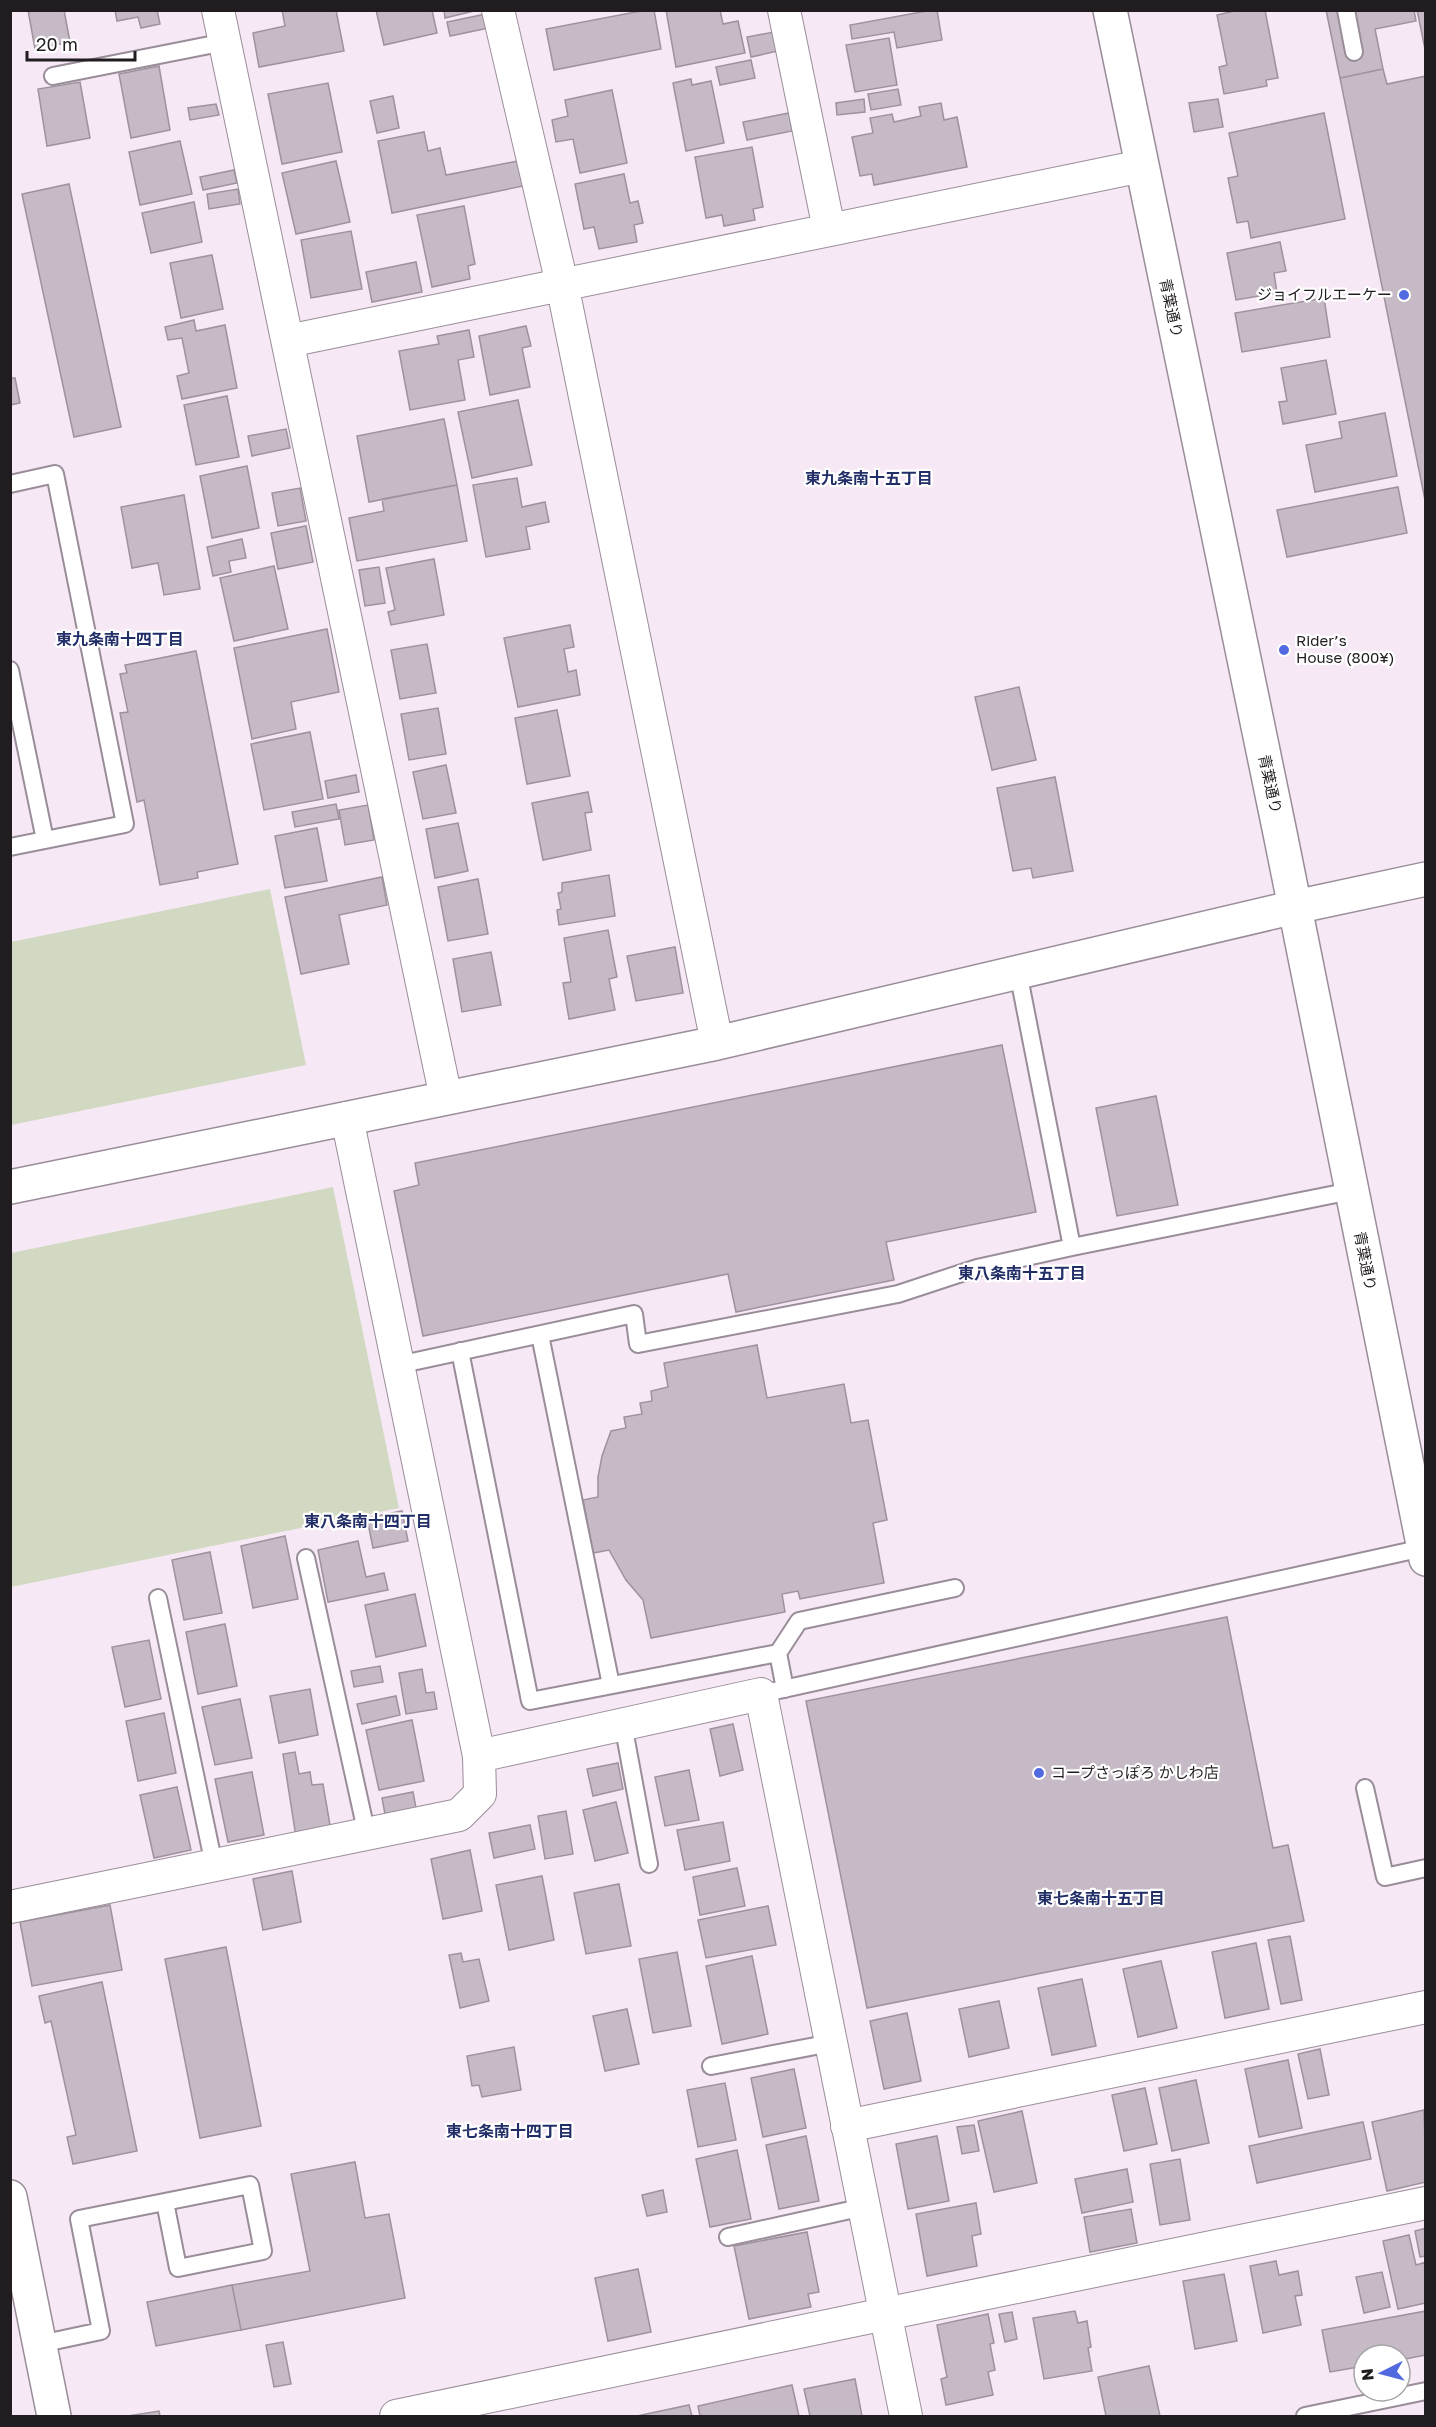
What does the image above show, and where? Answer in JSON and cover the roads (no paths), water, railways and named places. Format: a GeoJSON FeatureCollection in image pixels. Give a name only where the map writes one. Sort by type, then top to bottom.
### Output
{"type":"FeatureCollection","features":[{"type":"Feature","properties":{"kind":"street"},"geometry":{"type":"LineString","coordinates":[[218,10],[446,1098]]}},
{"type":"Feature","properties":{"kind":"street"},"geometry":{"type":"LineString","coordinates":[[498,10],[562,284],[717,1043]]}},
{"type":"Feature","properties":{"kind":"street"},"geometry":{"type":"LineString","coordinates":[[784,10],[829,229]]}},
{"type":"Feature","properties":{"kind":"street","name":"青葉通り"},"geometry":{"type":"LineString","coordinates":[[1110,10],[1295,907],[1424,1553]]}},
{"type":"Feature","properties":{"kind":"street"},"geometry":{"type":"LineString","coordinates":[[288,341],[1142,166]]}},
{"type":"Feature","properties":{"kind":"street"},"geometry":{"type":"LineString","coordinates":[[10,1187],[717,1043],[1295,907],[1425,879]]}},
{"type":"Feature","properties":{"kind":"street"},"geometry":{"type":"LineString","coordinates":[[10,1907],[459,1815],[480,1794],[479,1756],[347,1118]]}},
{"type":"Feature","properties":{"kind":"street"},"geometry":{"type":"LineString","coordinates":[[479,1756],[773,1692],[831,2043],[906,2416]]}},
{"type":"Feature","properties":{"kind":"street"},"geometry":{"type":"LineString","coordinates":[[847,2126],[1425,2007]]}},
{"type":"Feature","properties":{"kind":"street"},"geometry":{"type":"LineString","coordinates":[[10,2197],[16,2253],[40,2344],[54,2416]]}},
{"type":"Feature","properties":{"kind":"street"},"geometry":{"type":"LineString","coordinates":[[396,2416],[1425,2203]]}},
{"type":"Feature","properties":{"kind":"lane"},"geometry":{"type":"LineString","coordinates":[[1346,10],[1354,52]]}},
{"type":"Feature","properties":{"kind":"lane"},"geometry":{"type":"LineString","coordinates":[[53,76],[225,42]]}},
{"type":"Feature","properties":{"kind":"lane"},"geometry":{"type":"LineString","coordinates":[[10,484],[55,474],[125,824],[10,847]]}},
{"type":"Feature","properties":{"kind":"lane"},"geometry":{"type":"LineString","coordinates":[[10,670],[45,840]]}},
{"type":"Feature","properties":{"kind":"lane"},"geometry":{"type":"LineString","coordinates":[[1018,972],[1072,1246]]}},
{"type":"Feature","properties":{"kind":"lane"},"geometry":{"type":"LineString","coordinates":[[398,1365],[634,1314],[638,1344],[898,1294],[977,1268],[1072,1246],[1351,1191]]}},
{"type":"Feature","properties":{"kind":"lane"},"geometry":{"type":"LineString","coordinates":[[540,1335],[611,1685]]}},
{"type":"Feature","properties":{"kind":"lane"},"geometry":{"type":"LineString","coordinates":[[460,1352],[530,1701],[778,1653]]}},
{"type":"Feature","properties":{"kind":"lane"},"geometry":{"type":"LineString","coordinates":[[955,1588],[799,1621],[778,1653],[773,1692],[1424,1553]]}},
{"type":"Feature","properties":{"kind":"lane"},"geometry":{"type":"LineString","coordinates":[[306,1558],[367,1834]]}},
{"type":"Feature","properties":{"kind":"lane"},"geometry":{"type":"LineString","coordinates":[[158,1598],[214,1865]]}},
{"type":"Feature","properties":{"kind":"lane"},"geometry":{"type":"LineString","coordinates":[[623,1724],[649,1864]]}},
{"type":"Feature","properties":{"kind":"lane"},"geometry":{"type":"LineString","coordinates":[[1365,1788],[1385,1877],[1425,1868]]}},
{"type":"Feature","properties":{"kind":"lane"},"geometry":{"type":"LineString","coordinates":[[711,2066],[831,2043]]}},
{"type":"Feature","properties":{"kind":"lane"},"geometry":{"type":"LineString","coordinates":[[40,2344],[101,2331],[79,2219],[250,2185],[263,2251],[178,2268],[165,2202]]}},
{"type":"Feature","properties":{"kind":"lane"},"geometry":{"type":"LineString","coordinates":[[728,2237],[864,2207]]}},
{"type":"Feature","properties":{"kind":"lane"},"geometry":{"type":"LineString","coordinates":[[1305,2416],[1425,2391]]}},
{"type":"Feature","properties":{"kind":"place","name":"ジョイフルエーケー"},"geometry":{"type":"Point","coordinates":[1404,295]}},
{"type":"Feature","properties":{"kind":"place","name":"Rider’s House (800¥)"},"geometry":{"type":"Point","coordinates":[1284,650]}},
{"type":"Feature","properties":{"kind":"place","name":"コープさっぽろ かしわ店"},"geometry":{"type":"Point","coordinates":[1039,1773]}},
{"type":"Feature","properties":{"kind":"district","name":"東九条南十五丁目"},"geometry":{"type":"Point","coordinates":[869,478]}},
{"type":"Feature","properties":{"kind":"district","name":"東九条南十四丁目"},"geometry":{"type":"Point","coordinates":[120,639]}},
{"type":"Feature","properties":{"kind":"district","name":"東八条南十五丁目"},"geometry":{"type":"Point","coordinates":[1022,1273]}},
{"type":"Feature","properties":{"kind":"district","name":"東八条南十四丁目"},"geometry":{"type":"Point","coordinates":[368,1521]}},
{"type":"Feature","properties":{"kind":"district","name":"東七条南十五丁目"},"geometry":{"type":"Point","coordinates":[1101,1898]}},
{"type":"Feature","properties":{"kind":"district","name":"東七条南十四丁目"},"geometry":{"type":"Point","coordinates":[510,2131]}}]}
